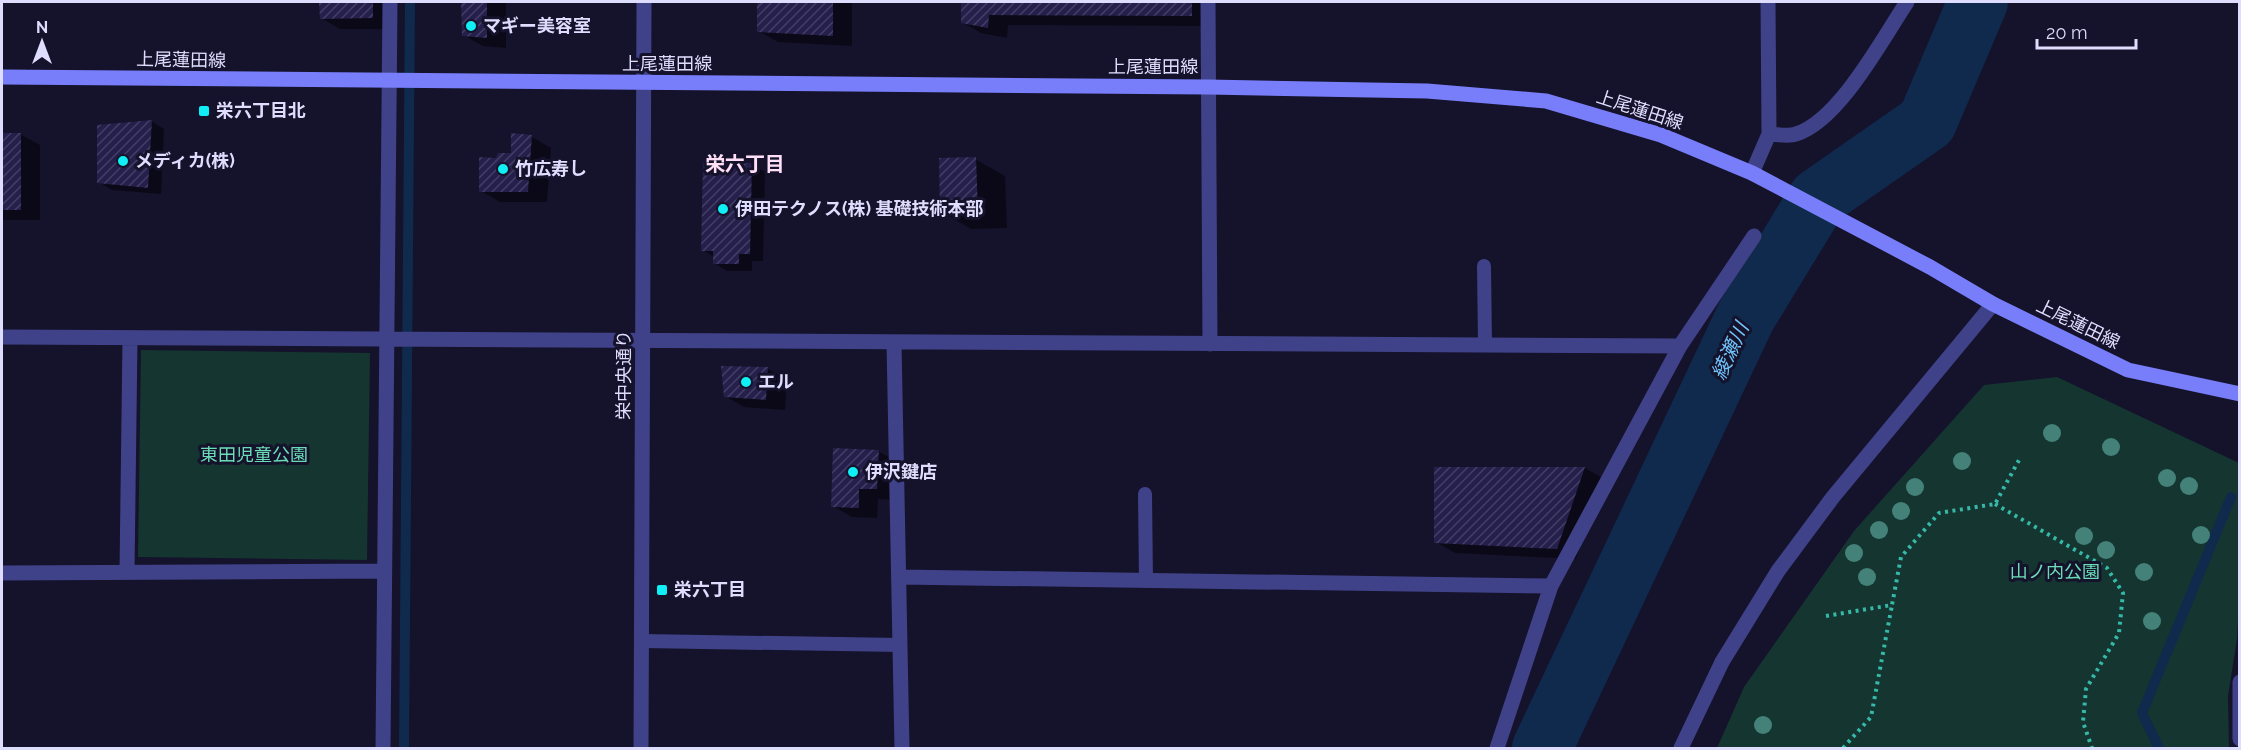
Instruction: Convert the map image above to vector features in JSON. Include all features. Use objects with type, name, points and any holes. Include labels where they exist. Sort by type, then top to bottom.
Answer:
[{"type":"main road","name":"上尾蓮田線","points":[[2,77],[1208,87],[1427,91],[1546,101],[1661,135],[1752,173],[1930,267],[1993,304],[2128,370],[2240,394]]},
{"type":"street","points":[[383,748],[390,2]]},
{"type":"street","name":"栄中央通り","points":[[641,748],[644,2]]},
{"type":"street","points":[[1208,2],[1210,344]]},
{"type":"street","points":[[1752,173],[1769,134],[1768,2]]},
{"type":"street","points":[[1769,134],[1795,135],[1817,124],[1849,90],[1907,2]]},
{"type":"street","points":[[1497,748],[1551,586],[1680,346],[1754,236]]},
{"type":"street","points":[[1681,748],[1722,662],[1778,571],[1833,497],[1993,304]]},
{"type":"street","points":[[2,337],[1680,346]]},
{"type":"street","points":[[127,572],[129,339]]},
{"type":"street","points":[[894,343],[902,748]]},
{"type":"street","points":[[2,573],[383,571]]},
{"type":"street","points":[[898,577],[1551,586]]},
{"type":"street","points":[[2240,682],[2240,739]]},
{"type":"lane","points":[[1484,266],[1485,345]]},
{"type":"lane","points":[[1145,494],[1146,580]]},
{"type":"lane","points":[[642,641],[900,645]]},
{"type":"path","points":[[1995,504],[2019,460]]},
{"type":"path","points":[[1843,748],[1871,717],[1901,557],[1939,513],[1995,504],[2107,568],[2122,593],[2119,633],[2086,689],[2084,722],[2092,748]]},
{"type":"path","points":[[1826,616],[1892,605]]},
{"type":"green space","name":"東田児童公園","points":[[141,350],[370,353],[367,560],[138,557]]},
{"type":"green space","name":"山ノ内公園","points":[[2057,377],[2239,463],[2239,599],[2237,639],[2228,696],[2229,748],[1717,748],[1744,687],[1854,531],[1984,385]]},
{"type":"building","points":[[319,2],[373,2],[373,18],[320,19]]},
{"type":"building","points":[[461,2],[487,2],[487,38],[462,36]]},
{"type":"building","points":[[757,2],[833,2],[833,36],[757,32]]},
{"type":"building","points":[[961,2],[1192,2],[1192,16],[989,15],[988,28],[961,23]]},
{"type":"building","points":[[152,120],[148,188],[97,183],[97,125]]},
{"type":"building","points":[[2,133],[21,133],[21,210],[2,210]]},
{"type":"building","points":[[511,133],[532,135],[528,192],[479,192],[479,157],[496,158],[498,153],[511,153]]},
{"type":"building","points":[[976,157],[978,212],[940,213],[939,158]]},
{"type":"building","points":[[703,162],[752,163],[750,254],[739,254],[739,264],[713,264],[713,251],[701,251]]},
{"type":"building","points":[[721,366],[768,367],[766,400],[724,397]]},
{"type":"building","points":[[833,448],[879,450],[877,489],[859,489],[859,508],[831,507]]},
{"type":"building","points":[[1434,467],[1585,467],[1557,549],[1434,543]]},
{"type":"waterway","points":[[404,748],[410,2]]},
{"type":"waterway","name":"綾瀬川","points":[[1542,748],[1746,316],[1818,198],[1927,122],[1978,2]]},
{"type":"waterway","points":[[2159,748],[2142,713],[2231,497]]},
{"type":"place","name":"マギー美容室","points":[[471,26]]},
{"type":"place","name":"栄六丁目北","points":[[204,111]]},
{"type":"place","name":"メディカ(株)","points":[[123,161]]},
{"type":"place","name":"竹広寿し","points":[[503,169]]},
{"type":"place","name":"伊田テクノス(株) 基礎技術本部","points":[[723,209]]},
{"type":"place","name":"エル","points":[[746,382]]},
{"type":"place","name":"伊沢鍵店","points":[[853,472]]},
{"type":"place","name":"栄六丁目","points":[[662,590]]},
{"type":"district","name":"栄六丁目","points":[[745,164]]}]
